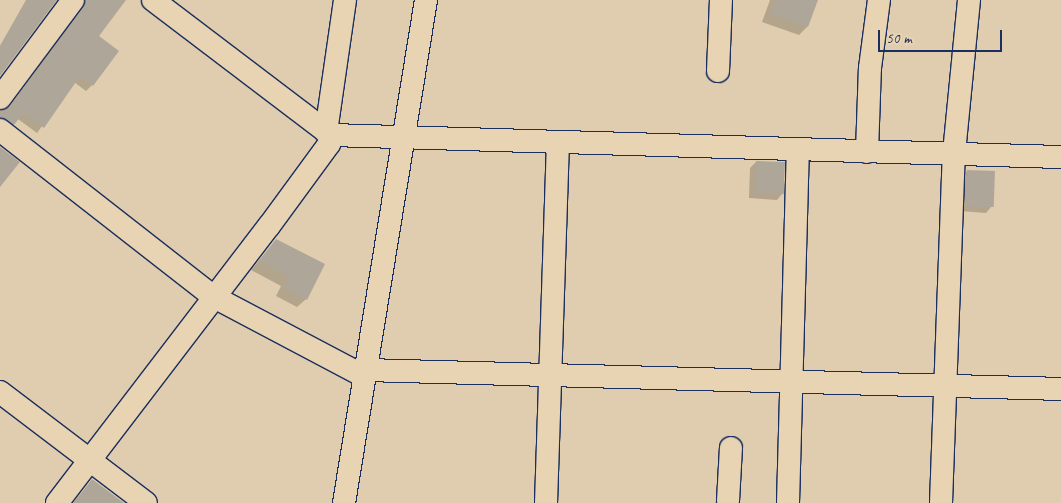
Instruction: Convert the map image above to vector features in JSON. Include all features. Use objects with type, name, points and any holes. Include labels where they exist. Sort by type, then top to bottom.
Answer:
[{"type":"street","points":[[0,98],[73,0]]},
{"type":"street","points":[[153,0],[328,133],[406,138],[1061,157]]},
{"type":"street","points":[[57,503],[329,144],[328,133],[345,0]]},
{"type":"street","points":[[344,503],[406,138],[426,0]]},
{"type":"street","points":[[718,71],[721,0]]},
{"type":"street","points":[[867,152],[870,68],[879,0]]},
{"type":"street","points":[[940,503],[954,153],[969,0]]},
{"type":"street","points":[[0,130],[214,297],[365,373],[550,375],[1061,389]]},
{"type":"street","points":[[546,503],[558,142]]},
{"type":"street","points":[[788,503],[798,150]]},
{"type":"street","points":[[0,392],[146,503]]},
{"type":"street","points":[[728,501],[731,448]]},
{"type":"building","points":[[27,0],[57,0],[0,76],[0,46]]},
{"type":"building","points":[[86,0],[126,0],[99,36],[119,51],[93,86],[80,76],[44,128],[23,113],[14,125],[0,117],[0,111],[11,106]]},
{"type":"building","points":[[775,0],[818,0],[808,27],[770,14]]},
{"type":"building","points":[[0,147],[20,162],[0,187]]},
{"type":"building","points":[[756,161],[785,162],[784,194],[755,193]]},
{"type":"building","points":[[967,170],[995,171],[994,207],[966,206]]},
{"type":"building","points":[[276,239],[325,264],[307,300],[283,287],[289,277],[259,261]]},
{"type":"building","points":[[92,479],[124,503],[74,503]]}]
